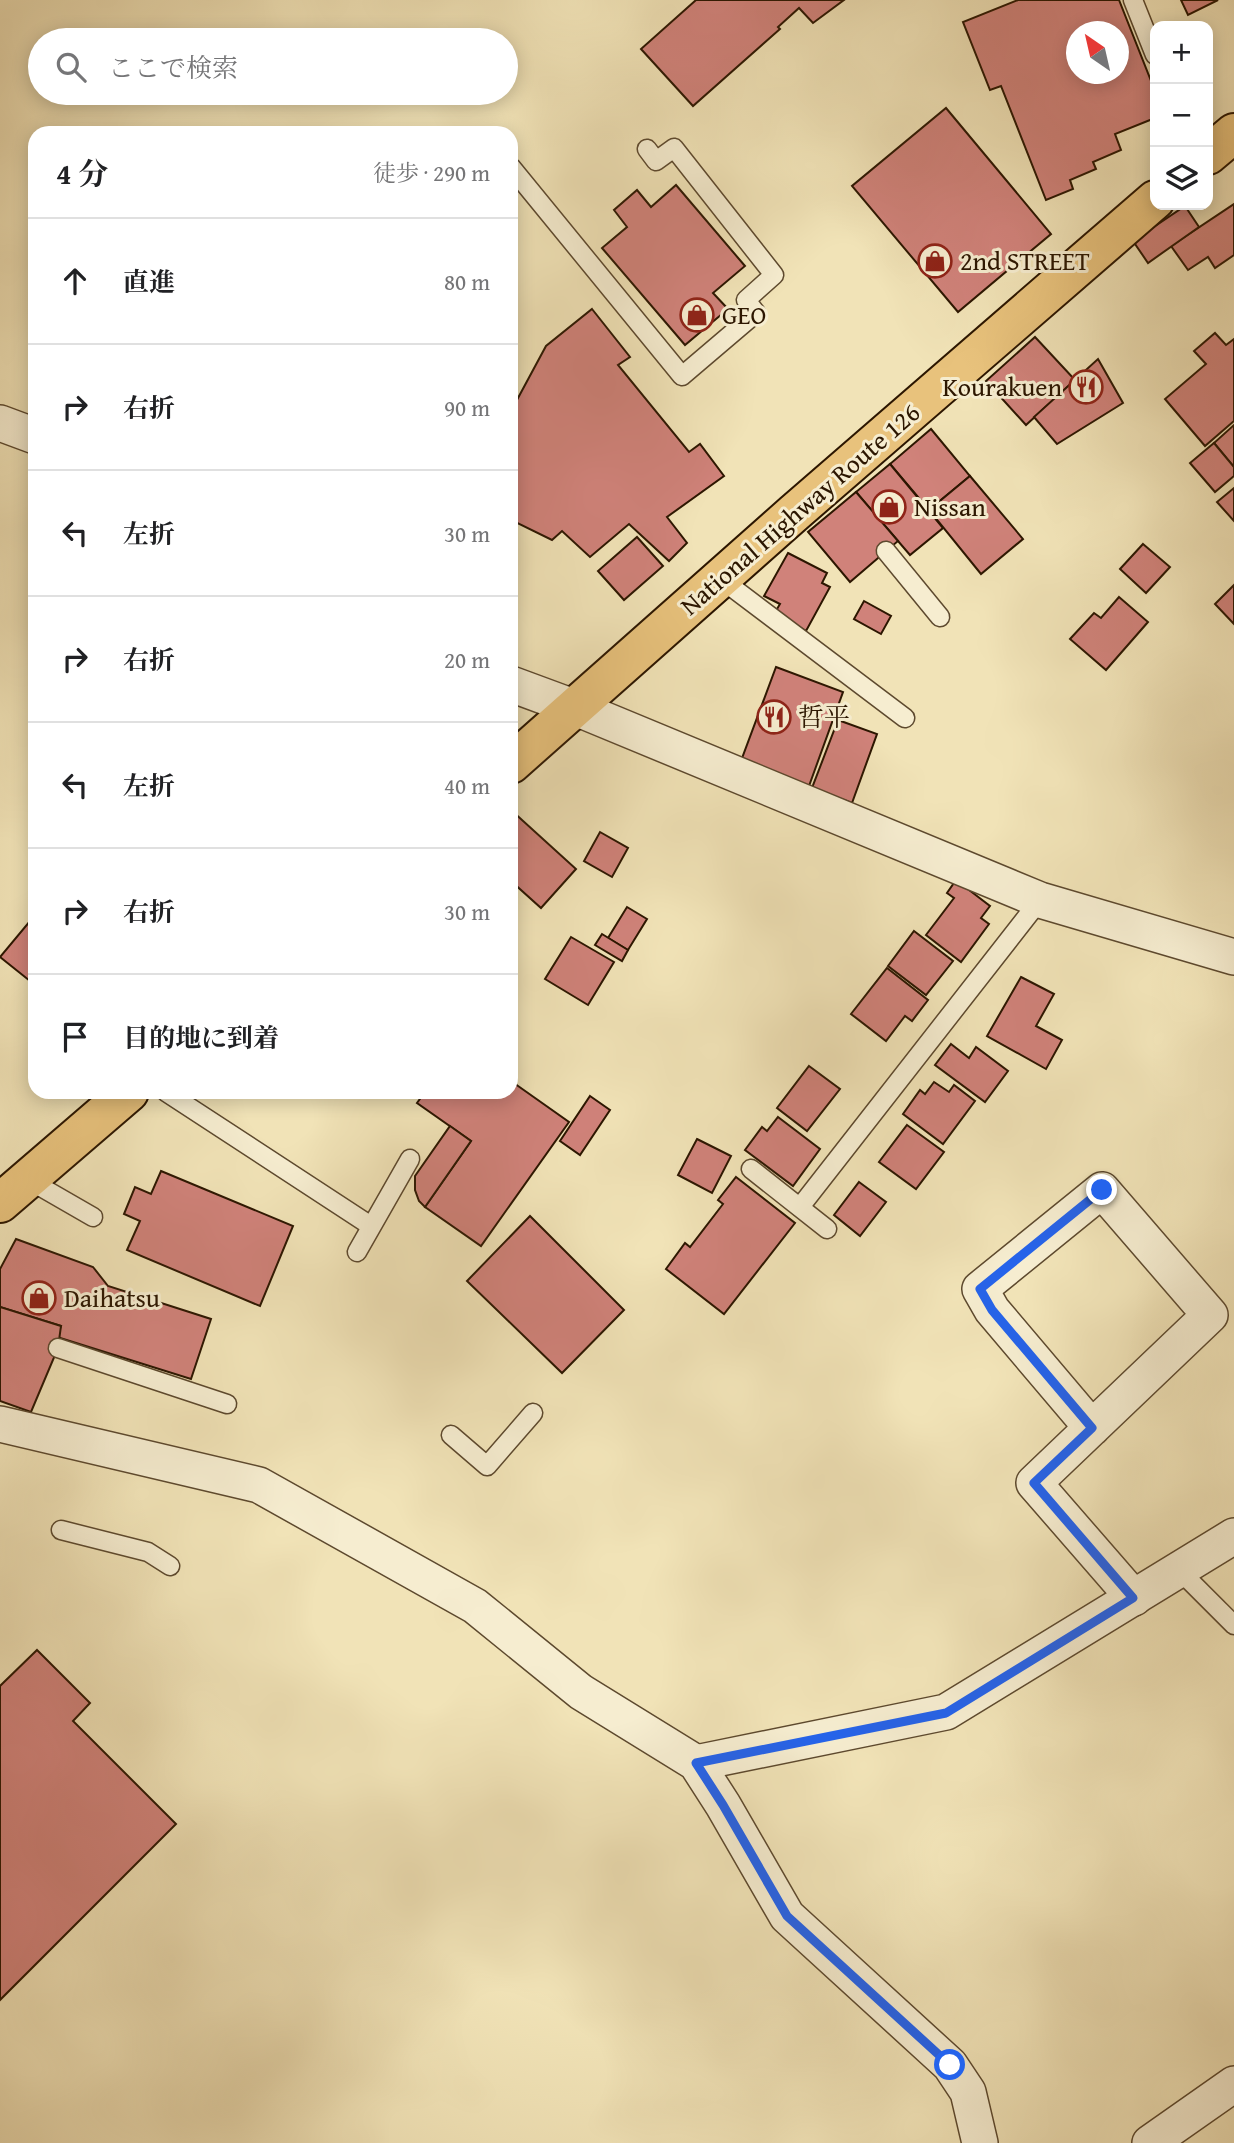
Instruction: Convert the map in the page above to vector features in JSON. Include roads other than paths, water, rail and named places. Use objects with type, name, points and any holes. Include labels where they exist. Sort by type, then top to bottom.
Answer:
[{"type":"highway","name":"National Highway Route 126","points":[[518,758],[720,579],[833,487],[1150,205]]},
{"type":"highway","points":[[13,1191],[119,1099]]},
{"type":"street","points":[[0,423],[28,433]]},
{"type":"street","points":[[518,687],[576,708],[1040,900],[1234,957]]},
{"type":"street","points":[[1092,1428],[992,1310],[980,1289],[1102,1190],[1210,1315],[1092,1428],[1034,1483],[1133,1598]]},
{"type":"street","points":[[0,1424],[259,1485],[475,1606],[581,1692],[696,1763],[787,1916],[950,2065],[968,2092],[980,2143]]},
{"type":"street","points":[[696,1763],[946,1713],[1234,1536]]},
{"type":"street","points":[[1150,2143],[1234,2084]]},
{"type":"lane","points":[[1133,0],[1150,42]]},
{"type":"lane","points":[[518,176],[682,376],[756,313],[746,300],[774,275],[674,148],[656,161],[647,149]]},
{"type":"lane","points":[[886,551],[940,617]]},
{"type":"lane","points":[[720,579],[905,718]]},
{"type":"lane","points":[[800,1207],[1040,900]]},
{"type":"lane","points":[[177,1099],[371,1226]]},
{"type":"lane","points":[[357,1252],[410,1159]]},
{"type":"lane","points":[[751,1169],[827,1229]]},
{"type":"lane","points":[[13,1191],[93,1217]]},
{"type":"lane","points":[[58,1348],[227,1404]]},
{"type":"lane","points":[[451,1435],[487,1466],[533,1413]]},
{"type":"lane","points":[[61,1530],[148,1552],[170,1566]]},
{"type":"lane","points":[[1179,1570],[1234,1625]]},
{"type":"place","name":"2nd STREET","points":[[935,261]]},
{"type":"place","name":"GEO","points":[[697,315]]},
{"type":"place","name":"Kourakuen","points":[[1086,387]]},
{"type":"place","name":"Nissan","points":[[889,507]]},
{"type":"place","name":"哲平","points":[[774,717]]},
{"type":"place","name":"Daihatsu","points":[[39,1298]]}]
